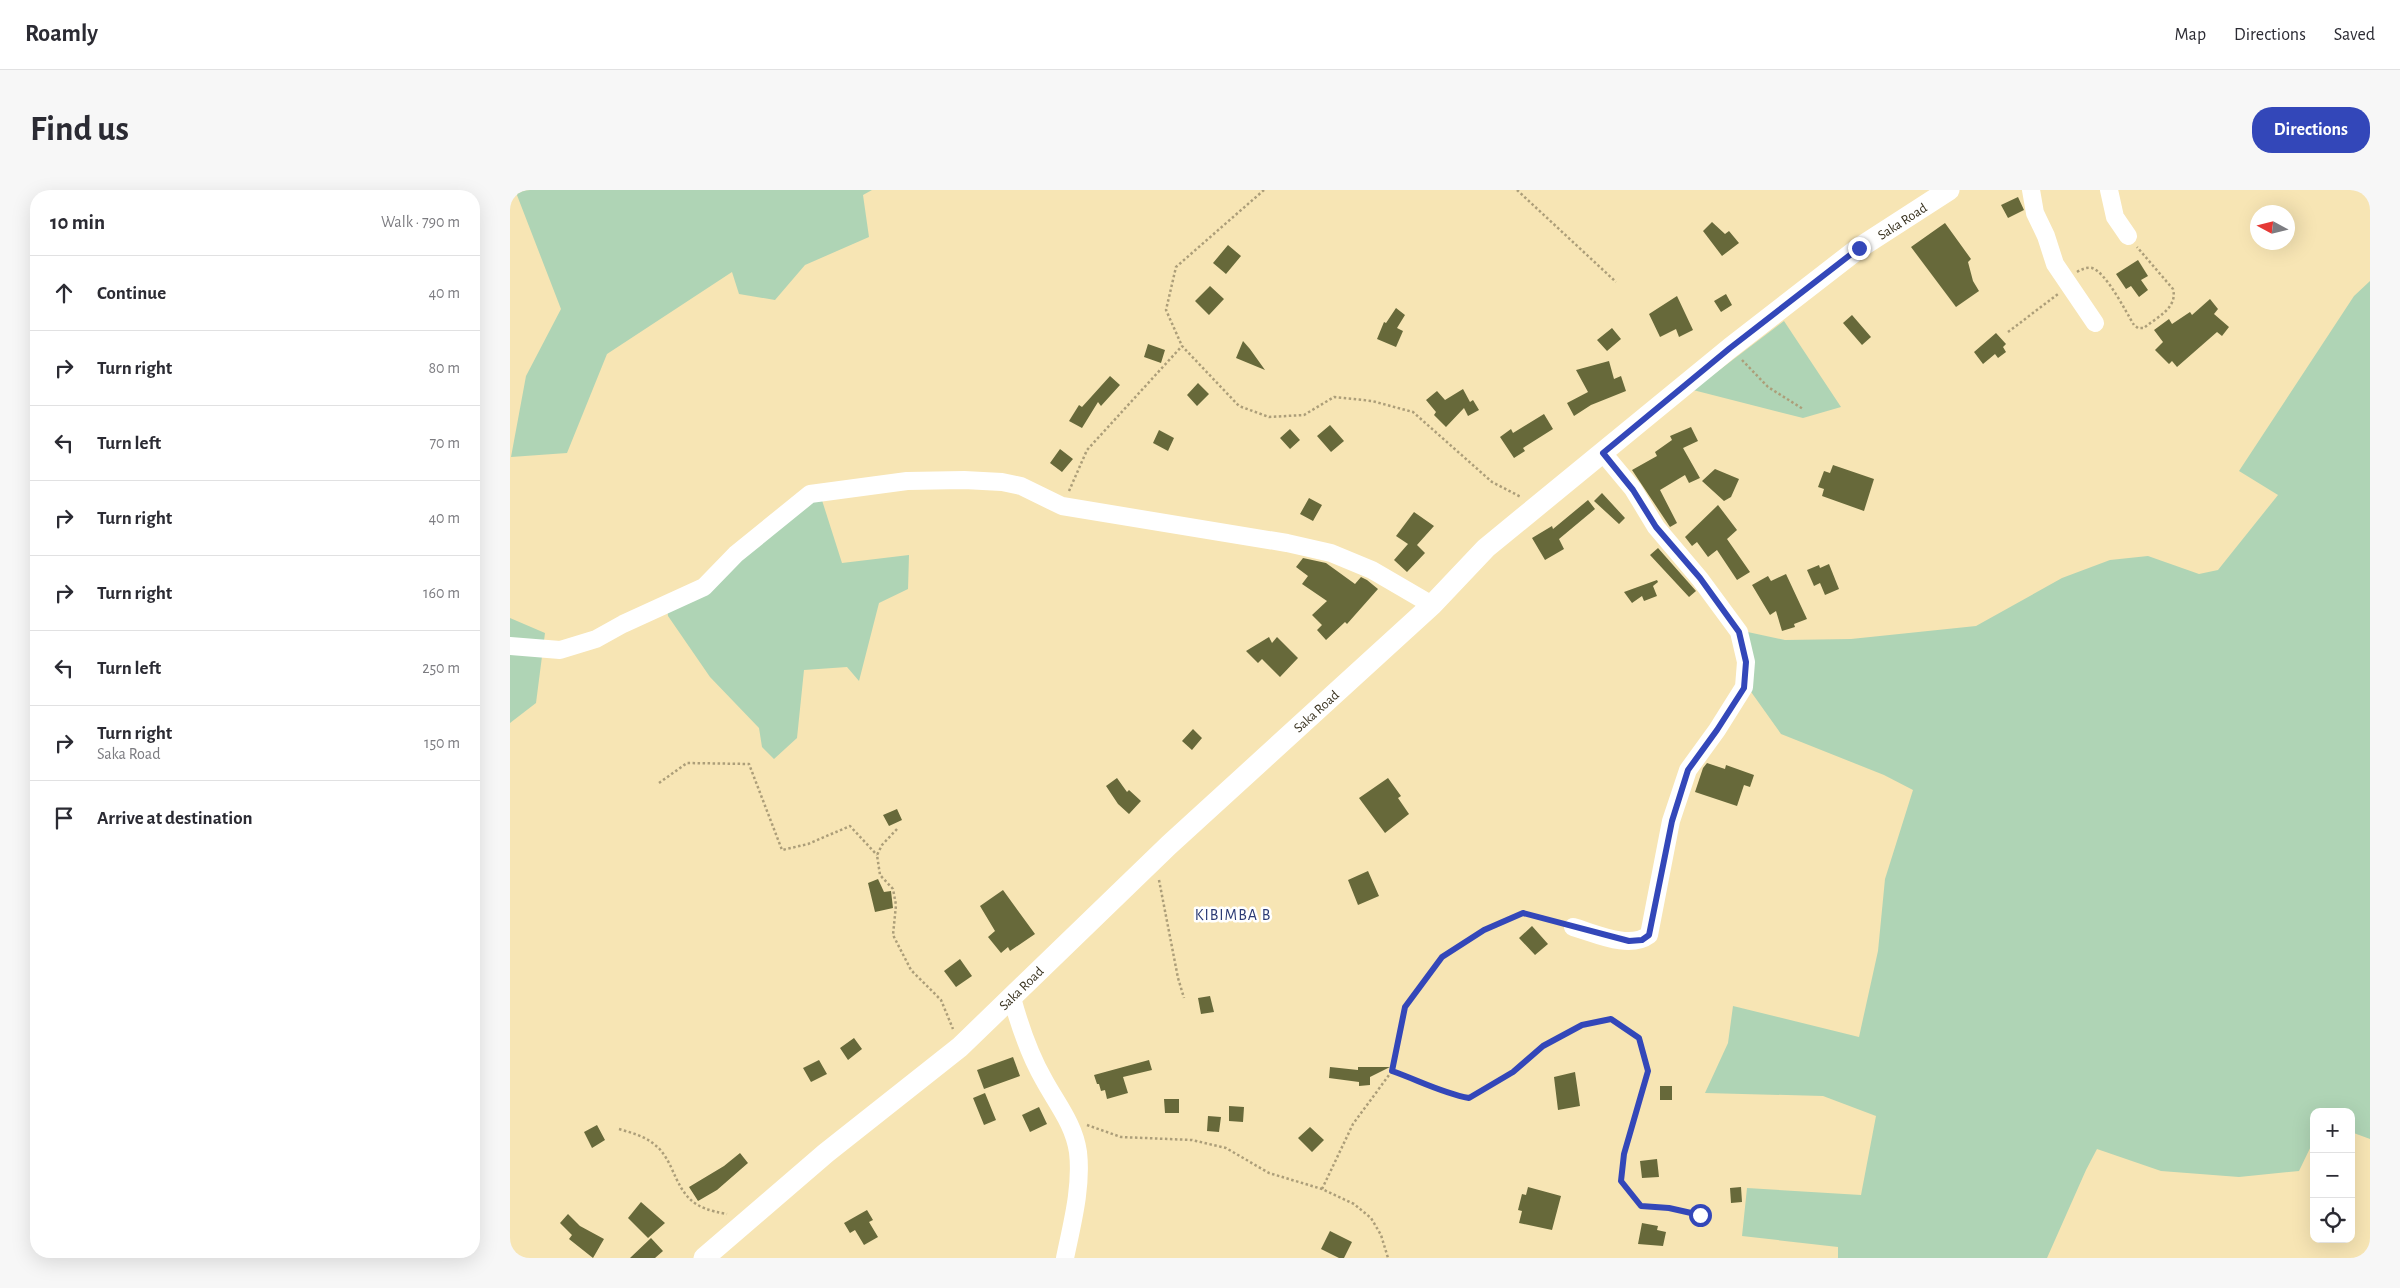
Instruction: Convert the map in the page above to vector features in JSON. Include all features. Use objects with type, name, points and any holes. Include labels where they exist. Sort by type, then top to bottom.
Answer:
[{"type":"main road","name":"Saka Road","points":[[704,1258],[748,1218],[826,1153],[960,1047],[1156,858],[1432,606],[1486,548],[1730,348],[1859,248],[1949,190]]},
{"type":"street","points":[[2031,190],[2035,213],[2046,236],[2055,264],[2095,323]]},
{"type":"street","points":[[2109,190],[2115,217],[2128,236]]},
{"type":"street","points":[[1573,928],[1629,941],[1642,940],[1649,935],[1672,821],[1688,770],[1744,688],[1746,675],[1746,662],[1739,632],[1700,578],[1656,527],[1633,490],[1603,453]]},
{"type":"street","points":[[510,646],[552,650],[568,648],[596,639],[623,624],[710,583],[736,554],[812,493],[907,481],[964,480],[1002,482],[1021,486],[1062,506],[1331,552],[1372,570],[1432,606]]},
{"type":"street","points":[[1012,998],[1023,1037],[1044,1080],[1067,1118],[1074,1133],[1078,1151],[1079,1175],[1064,1258]]},
{"type":"path","points":[[1264,190],[1176,267],[1166,310],[1182,346],[1239,406],[1269,417],[1304,415],[1334,397],[1372,401],[1413,412],[1492,482],[1538,505]]},
{"type":"path","points":[[1517,190],[1616,282]]},
{"type":"path","points":[[2008,332],[2069,287],[2078,271],[2094,268],[2105,279],[2134,325],[2138,328],[2144,328],[2173,304],[2175,297],[2173,288],[2128,236]]},
{"type":"path","points":[[1062,506],[1087,450],[1182,346]]},
{"type":"path","points":[[1730,348],[1768,387],[1803,409]]},
{"type":"path","points":[[659,783],[687,763],[749,764],[782,850],[808,844],[850,826],[877,855],[880,875],[893,889],[896,905],[893,935],[911,970],[941,1000],[960,1047]]},
{"type":"path","points":[[877,855],[882,845],[898,830]]},
{"type":"path","points":[[1156,858],[1178,978],[1184,998]]},
{"type":"path","points":[[1322,1189],[1353,1124],[1392,1071],[1405,1007],[1442,957],[1484,930],[1523,913],[1573,928]]},
{"type":"path","points":[[1392,1071],[1433,1085],[1447,1093],[1469,1098],[1513,1072],[1543,1046],[1582,1025],[1611,1019],[1639,1038],[1648,1071],[1624,1154],[1621,1181],[1641,1206],[1669,1208],[1700,1215]]},
{"type":"path","points":[[1067,1118],[1121,1137],[1192,1140],[1226,1148],[1269,1173],[1322,1189],[1354,1204],[1371,1218],[1381,1235],[1388,1258]]},
{"type":"path","points":[[620,1129],[641,1136],[657,1146],[667,1159],[676,1180],[691,1203],[711,1211],[748,1218]]},
{"type":"green space","points":[[515,190],[872,190],[863,195],[869,237],[805,265],[775,300],[739,294],[732,272],[607,354],[567,453],[511,457],[526,376],[561,309]]},
{"type":"green space","points":[[2370,281],[2370,1139],[2355,1133],[2355,1108],[2310,1108],[2310,1148],[2299,1171],[2239,1177],[2161,1171],[2097,1149],[2047,1258],[1838,1258],[1838,1247],[1742,1236],[1747,1188],[1861,1195],[1876,1116],[1823,1096],[1705,1093],[1728,1043],[1733,1006],[1859,1037],[1878,951],[1885,879],[1913,790],[1884,775],[1781,734],[1749,689],[1743,631],[1785,640],[1851,639],[1976,626],[2062,578],[2110,560],[2148,556],[2199,574],[2218,570],[2278,495],[2239,471],[2354,296]]},
{"type":"green space","points":[[1784,321],[1841,407],[1803,418],[1693,390]]},
{"type":"green space","points":[[820,494],[842,563],[909,555],[908,589],[879,603],[859,681],[847,667],[804,670],[797,738],[774,759],[762,747],[759,728],[710,677],[668,616],[667,608],[739,557]]},
{"type":"green space","points":[[510,618],[545,633],[536,703],[510,723]]},
{"type":"building","points":[[2018,197],[2024,210],[2008,218],[2001,205]]},
{"type":"building","points":[[1712,222],[1725,234],[1729,231],[1739,243],[1722,256],[1703,231]]},
{"type":"building","points":[[1945,223],[1971,259],[1968,262],[1973,281],[1979,291],[1956,307],[1911,247]]},
{"type":"building","points":[[1228,245],[1241,256],[1226,274],[1213,263]]},
{"type":"building","points":[[2138,260],[2148,276],[2141,280],[2148,290],[2139,297],[2131,286],[2126,289],[2116,274]]},
{"type":"building","points":[[1210,286],[1224,299],[1209,315],[1195,301]]},
{"type":"building","points":[[1726,294],[1732,305],[1721,312],[1714,301]]},
{"type":"building","points":[[1677,296],[1693,330],[1679,337],[1676,329],[1660,337],[1649,314]]},
{"type":"building","points":[[2210,299],[2218,309],[2214,314],[2229,327],[2222,336],[2217,332],[2177,367],[2172,361],[2169,364],[2155,350],[2163,342],[2154,330],[2169,319],[2172,324],[2190,312],[2192,315]]},
{"type":"building","points":[[1396,308],[1405,315],[1397,328],[1403,331],[1396,347],[1377,339],[1384,322],[1386,323]]},
{"type":"building","points":[[1852,315],[1871,337],[1862,345],[1843,323]]},
{"type":"building","points":[[1612,328],[1621,339],[1607,351],[1597,340]]},
{"type":"building","points":[[1996,333],[2006,344],[2003,347],[2006,352],[1998,358],[1995,354],[1983,364],[1974,352]]},
{"type":"building","points":[[1243,341],[1250,349],[1265,370],[1236,358]]},
{"type":"building","points":[[1148,344],[1165,350],[1161,363],[1144,357]]},
{"type":"building","points":[[1609,361],[1614,379],[1621,376],[1626,391],[1591,405],[1574,416],[1567,403],[1588,392],[1576,370]]},
{"type":"building","points":[[1110,376],[1120,385],[1101,406],[1098,402],[1082,428],[1069,421],[1079,405],[1082,407]]},
{"type":"building","points":[[1198,383],[1209,394],[1197,406],[1187,395]]},
{"type":"building","points":[[1463,389],[1470,402],[1473,400],[1479,410],[1468,416],[1464,408],[1446,427],[1434,415],[1436,412],[1426,400],[1437,391],[1445,400]]},
{"type":"building","points":[[1544,414],[1553,429],[1523,448],[1525,451],[1514,458],[1500,437],[1511,429],[1513,433]]},
{"type":"building","points":[[1330,425],[1344,441],[1331,452],[1317,436]]},
{"type":"building","points":[[1691,427],[1698,441],[1683,448],[1700,478],[1689,483],[1685,475],[1660,490],[1677,523],[1670,527],[1632,470],[1657,456],[1655,452],[1672,440],[1670,436]]},
{"type":"building","points":[[1290,429],[1300,440],[1290,449],[1280,438]]},
{"type":"building","points":[[1159,430],[1174,438],[1168,451],[1153,443]]},
{"type":"building","points":[[1060,449],[1073,459],[1062,472],[1050,463]]},
{"type":"building","points":[[1833,465],[1874,479],[1864,511],[1822,496],[1824,489],[1818,487],[1824,471],[1830,473]]},
{"type":"building","points":[[1715,469],[1739,479],[1731,497],[1724,501],[1702,481]]},
{"type":"building","points":[[1602,493],[1625,518],[1619,524],[1594,501]]},
{"type":"building","points":[[1309,498],[1322,505],[1313,521],[1300,514]]},
{"type":"building","points":[[1588,500],[1595,509],[1559,539],[1564,549],[1545,560],[1532,538],[1552,526],[1553,529]]},
{"type":"building","points":[[1718,505],[1737,530],[1727,539],[1750,572],[1737,580],[1717,550],[1708,557],[1697,542],[1692,546],[1685,537]]},
{"type":"building","points":[[1414,512],[1434,526],[1417,545],[1425,553],[1407,572],[1394,560],[1408,544],[1396,536]]},
{"type":"building","points":[[1658,548],[1696,591],[1689,597],[1650,555]]},
{"type":"building","points":[[1303,558],[1326,563],[1355,584],[1361,577],[1378,589],[1347,624],[1345,622],[1326,640],[1317,630],[1322,625],[1312,615],[1327,601],[1302,584],[1308,576],[1296,567]]},
{"type":"building","points":[[1829,564],[1839,589],[1825,595],[1820,583],[1814,586],[1807,570],[1819,565],[1820,568]]},
{"type":"building","points":[[1786,574],[1807,619],[1794,624],[1795,627],[1782,631],[1776,611],[1770,615],[1752,585],[1768,576],[1771,581]]},
{"type":"building","points":[[1657,580],[1658,582],[1653,586],[1657,596],[1644,601],[1642,596],[1632,603],[1624,592]]},
{"type":"building","points":[[1269,637],[1272,643],[1277,637],[1298,658],[1280,677],[1262,659],[1258,663],[1246,651]]},
{"type":"building","points":[[1193,729],[1202,738],[1192,750],[1182,741]]},
{"type":"building","points":[[1707,763],[1725,769],[1726,765],[1754,775],[1750,787],[1744,785],[1737,806],[1695,792],[1703,768]]},
{"type":"building","points":[[1117,778],[1127,792],[1129,790],[1141,801],[1129,814],[1118,804],[1106,786]]},
{"type":"building","points":[[1388,778],[1401,796],[1398,798],[1409,814],[1385,833],[1359,798]]},
{"type":"building","points":[[897,809],[902,820],[889,826],[883,815]]},
{"type":"building","points":[[1368,871],[1379,896],[1358,905],[1348,880]]},
{"type":"building","points":[[878,879],[884,892],[891,891],[893,908],[875,912],[868,883]]},
{"type":"building","points":[[1003,890],[1035,934],[1010,951],[1008,947],[1001,953],[988,937],[995,931],[980,906]]},
{"type":"building","points":[[1532,926],[1548,944],[1535,955],[1519,938]]},
{"type":"building","points":[[960,959],[972,976],[956,987],[944,971]]},
{"type":"building","points":[[1210,996],[1214,1012],[1201,1014],[1198,998]]},
{"type":"building","points":[[854,1038],[862,1049],[848,1060],[840,1048]]},
{"type":"building","points":[[1013,1057],[1020,1076],[984,1089],[977,1070]]},
{"type":"building","points":[[819,1060],[827,1074],[811,1082],[803,1068]]},
{"type":"building","points":[[1149,1060],[1152,1070],[1123,1077],[1128,1093],[1107,1099],[1105,1090],[1101,1091],[1094,1075]]},
{"type":"building","points":[[1330,1067],[1358,1070],[1358,1067],[1390,1067],[1370,1077],[1370,1085],[1359,1086],[1359,1082],[1329,1078]]},
{"type":"building","points":[[1575,1072],[1580,1106],[1558,1110],[1554,1077]]},
{"type":"building","points":[[1660,1086],[1672,1086],[1672,1100],[1660,1100]]},
{"type":"building","points":[[985,1093],[996,1120],[984,1125],[973,1098]]},
{"type":"building","points":[[1164,1099],[1179,1099],[1179,1113],[1165,1113]]},
{"type":"building","points":[[1229,1106],[1244,1107],[1243,1122],[1229,1121]]},
{"type":"building","points":[[1039,1107],[1047,1124],[1030,1132],[1022,1115]]},
{"type":"building","points":[[1208,1116],[1221,1117],[1219,1132],[1207,1131]]},
{"type":"building","points":[[597,1125],[605,1140],[592,1148],[584,1132]]},
{"type":"building","points":[[1310,1127],[1324,1140],[1312,1152],[1298,1138]]},
{"type":"building","points":[[740,1153],[748,1163],[717,1190],[698,1201],[689,1187],[724,1166]]},
{"type":"building","points":[[1657,1159],[1659,1177],[1642,1178],[1640,1161]]},
{"type":"building","points":[[1528,1187],[1561,1196],[1552,1230],[1519,1223],[1522,1211],[1518,1210],[1522,1194],[1526,1195]]},
{"type":"building","points":[[1741,1187],[1742,1202],[1731,1203],[1730,1188]]},
{"type":"building","points":[[641,1202],[665,1223],[648,1238],[628,1218]]},
{"type":"building","points":[[867,1210],[873,1220],[869,1222],[878,1237],[864,1245],[855,1230],[850,1233],[844,1223]]},
{"type":"building","points":[[568,1214],[580,1226],[604,1239],[593,1258],[569,1239],[572,1235],[560,1223]]},
{"type":"building","points":[[1642,1223],[1658,1226],[1657,1230],[1666,1232],[1663,1246],[1638,1244]]},
{"type":"building","points":[[1330,1231],[1352,1242],[1344,1258],[1339,1258],[1321,1249]]},
{"type":"building","points":[[651,1238],[663,1251],[655,1258],[630,1258]]},
{"type":"district","name":"KIBIMBA B","points":[[1233,914]]},
{"type":"route","points":[[1700,1215],[1669,1208],[1641,1206],[1621,1181],[1624,1154],[1637,1117],[1648,1071],[1639,1038],[1611,1019],[1582,1025],[1543,1046],[1513,1072],[1469,1098],[1447,1093],[1433,1085],[1392,1071],[1405,1007],[1442,957],[1484,930],[1523,913],[1573,928],[1629,941],[1642,940],[1649,935],[1672,821],[1688,770],[1744,688],[1746,662],[1739,632],[1700,578],[1656,527],[1633,490],[1603,453],[1724,355],[1730,348],[1859,248]]}]
